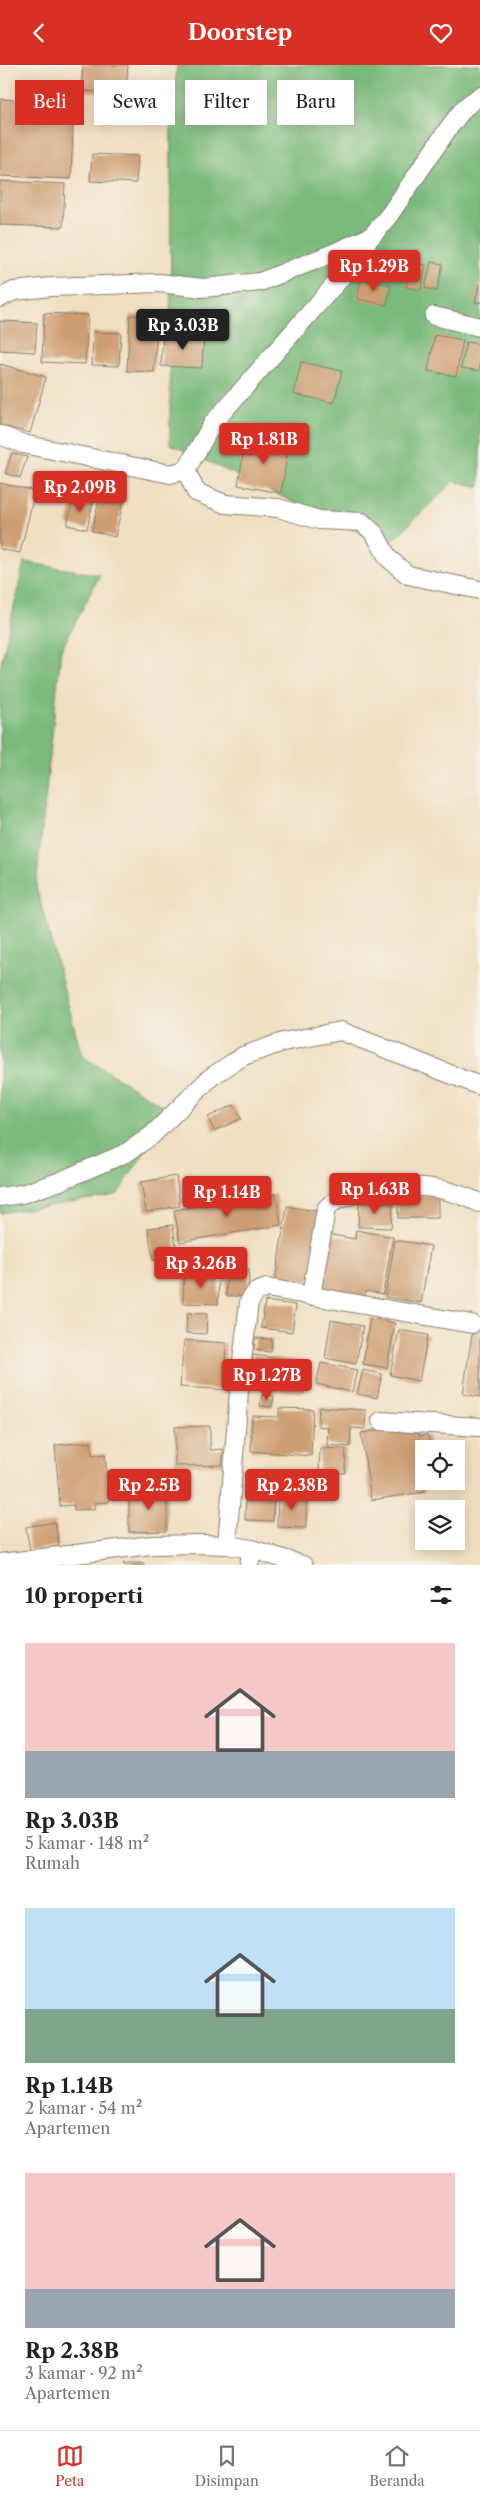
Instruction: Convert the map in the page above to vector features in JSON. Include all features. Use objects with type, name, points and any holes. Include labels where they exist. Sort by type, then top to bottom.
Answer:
[{"type":"street","points":[[0,435],[23,445],[152,471],[170,474],[186,470],[214,423],[352,265],[390,214],[450,126],[465,107],[480,96]]},
{"type":"street","points":[[0,297],[14,291],[51,287],[159,283],[203,288],[260,282],[372,236]]},
{"type":"street","points":[[434,316],[480,327]]},
{"type":"street","points":[[186,470],[196,491],[226,504],[278,508],[318,520],[362,522],[375,534],[388,558],[408,575],[480,590]]},
{"type":"street","points":[[0,1197],[22,1194],[58,1182],[126,1153],[151,1136],[211,1077],[243,1056],[283,1042],[341,1031],[480,1086]]},
{"type":"street","points":[[311,1296],[326,1209],[336,1200],[373,1191],[431,1187],[479,1197]]},
{"type":"street","points":[[228,1545],[240,1379],[249,1303],[256,1292],[267,1289],[472,1324]]},
{"type":"street","points":[[380,1421],[480,1427]]},
{"type":"street","points":[[0,1563],[152,1545],[228,1545],[250,1557],[303,1565]]},
{"type":"green space","points":[[177,65],[480,65],[480,487],[454,481],[387,546],[170,444],[171,126],[175,125]]},
{"type":"green space","points":[[24,562],[100,575],[61,650],[36,886],[82,1056],[171,1111],[117,1195],[0,1213],[0,668]]},
{"type":"building","points":[[83,65],[128,65],[127,80],[94,80],[94,92],[84,91],[84,80],[82,80]]},
{"type":"building","points":[[0,99],[15,100],[15,125],[73,125],[71,179],[0,176]]},
{"type":"building","points":[[92,154],[138,156],[136,183],[90,181]]},
{"type":"building","points":[[0,181],[65,184],[63,227],[0,225]]},
{"type":"building","points":[[411,262],[426,265],[421,290],[406,287]]},
{"type":"building","points":[[431,262],[443,264],[437,291],[425,288]]},
{"type":"building","points":[[361,279],[391,285],[387,305],[357,299]]},
{"type":"building","points":[[480,284],[480,303],[475,302]]},
{"type":"building","points":[[44,313],[88,315],[85,364],[42,362]]},
{"type":"building","points":[[130,315],[158,317],[154,372],[127,371]]},
{"type":"building","points":[[0,321],[37,323],[35,352],[0,350]]},
{"type":"building","points":[[93,332],[121,333],[119,366],[92,365]]},
{"type":"building","points":[[163,334],[204,336],[202,368],[161,366]]},
{"type":"building","points":[[435,335],[463,340],[456,376],[428,371]]},
{"type":"building","points":[[466,342],[480,344],[480,371],[461,368]]},
{"type":"building","points":[[301,362],[342,371],[334,403],[294,394]]},
{"type":"building","points":[[0,364],[46,377],[30,433],[0,425]]},
{"type":"building","points":[[246,437],[289,444],[281,493],[238,485]]},
{"type":"building","points":[[12,453],[27,457],[20,478],[5,473]]},
{"type":"building","points":[[0,483],[35,491],[20,553],[0,549]]},
{"type":"building","points":[[100,496],[123,502],[115,537],[92,531]]},
{"type":"building","points":[[74,497],[93,502],[87,529],[67,525]]},
{"type":"building","points":[[234,1105],[241,1119],[214,1131],[208,1117]]},
{"type":"building","points":[[176,1176],[180,1206],[146,1212],[141,1182]]},
{"type":"building","points":[[276,1194],[281,1225],[180,1242],[174,1210]]},
{"type":"building","points":[[398,1195],[438,1195],[438,1218],[398,1218]]},
{"type":"building","points":[[359,1202],[393,1203],[391,1228],[358,1227]]},
{"type":"building","points":[[287,1206],[321,1212],[308,1291],[274,1286]]},
{"type":"building","points":[[173,1225],[177,1257],[153,1260],[148,1228]]},
{"type":"building","points":[[356,1230],[393,1237],[383,1294],[366,1291],[364,1301],[316,1292],[327,1234],[355,1239]]},
{"type":"building","points":[[395,1240],[431,1246],[421,1303],[385,1297]]},
{"type":"building","points":[[227,1270],[249,1270],[248,1296],[226,1296]]},
{"type":"building","points":[[184,1274],[219,1276],[218,1304],[183,1303]]},
{"type":"building","points":[[265,1301],[296,1305],[292,1332],[261,1328]]},
{"type":"building","points":[[187,1313],[207,1314],[206,1334],[186,1333]]},
{"type":"building","points":[[370,1318],[395,1323],[387,1368],[363,1364]]},
{"type":"building","points":[[331,1320],[363,1326],[356,1364],[325,1358]]},
{"type":"building","points":[[473,1327],[480,1328],[480,1397],[463,1394]]},
{"type":"building","points":[[399,1330],[428,1335],[419,1381],[390,1375]]},
{"type":"building","points":[[255,1338],[272,1339],[271,1352],[254,1350]]},
{"type":"building","points":[[184,1340],[226,1343],[225,1363],[231,1363],[229,1390],[180,1387]]},
{"type":"building","points":[[253,1355],[307,1362],[304,1393],[249,1387]]},
{"type":"building","points":[[321,1363],[357,1370],[352,1392],[316,1384]]},
{"type":"building","points":[[363,1370],[382,1374],[377,1398],[357,1394]]},
{"type":"building","points":[[262,1395],[274,1396],[272,1407],[260,1406]]},
{"type":"building","points":[[319,1407],[366,1410],[365,1429],[351,1428],[350,1447],[327,1445],[328,1427],[318,1426]]},
{"type":"building","points":[[279,1408],[313,1409],[311,1456],[251,1451],[252,1416],[279,1417]]},
{"type":"building","points":[[417,1424],[419,1436],[428,1435],[429,1440],[415,1440],[415,1490],[425,1490],[425,1492],[371,1500],[361,1433]]},
{"type":"building","points":[[210,1426],[210,1450],[223,1449],[223,1465],[175,1466],[175,1427]]},
{"type":"building","points":[[91,1442],[92,1455],[105,1454],[109,1502],[94,1503],[95,1509],[74,1510],[74,1505],[60,1506],[55,1445]]},
{"type":"building","points":[[320,1448],[346,1449],[345,1473],[319,1472]]},
{"type":"building","points":[[149,1488],[167,1488],[167,1531],[129,1532],[129,1494],[149,1494]]},
{"type":"building","points":[[246,1488],[274,1488],[273,1521],[245,1520]]},
{"type":"building","points":[[278,1494],[306,1495],[306,1528],[277,1527]]},
{"type":"building","points":[[55,1522],[59,1546],[30,1551],[26,1527]]},
{"type":"building","points":[[123,1563],[144,1563],[144,1565],[124,1565]]}]
